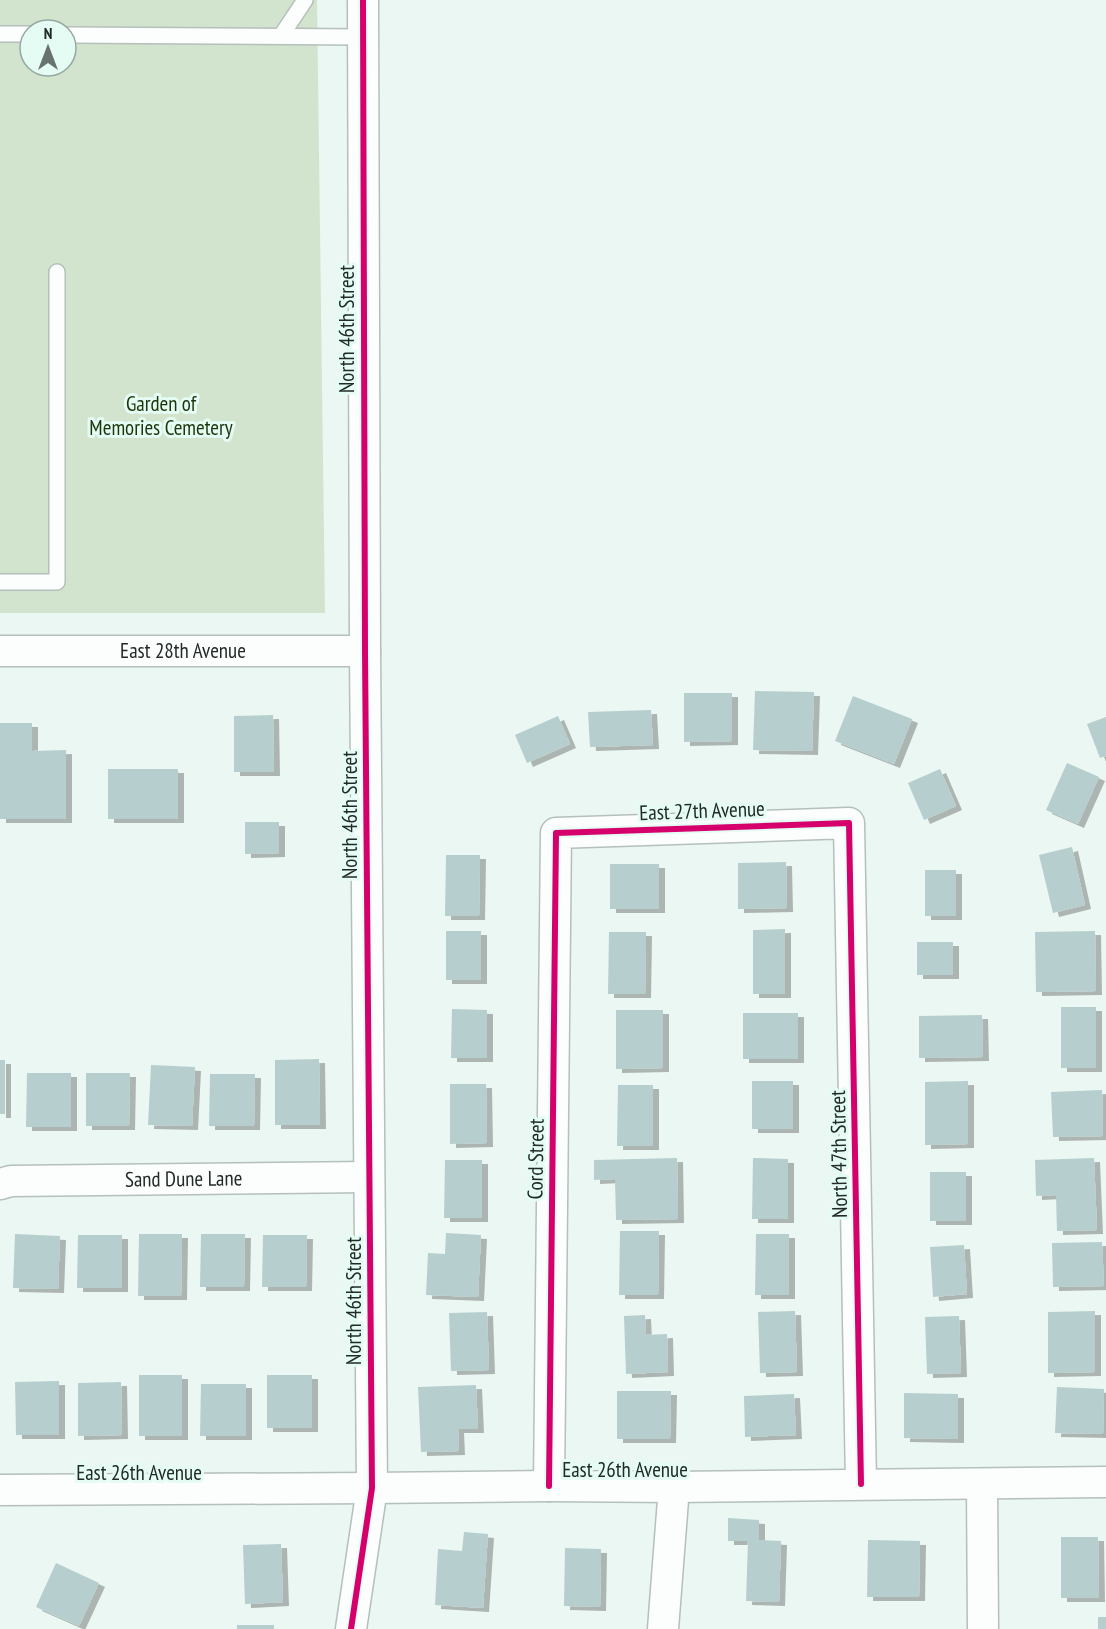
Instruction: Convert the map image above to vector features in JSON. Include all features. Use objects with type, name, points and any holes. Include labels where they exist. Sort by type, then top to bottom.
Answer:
[{"type":"street","name":"North 46th Street","points":[[351,1629],[372,1488],[365,651],[363,0]]},
{"type":"street","name":"East 28th Avenue","points":[[0,651],[365,651]]},
{"type":"street","name":"East 27th Avenue","points":[[556,833],[849,823]]},
{"type":"street","name":"North 47th Street","points":[[849,823],[861,1484]]},
{"type":"street","name":"Cord Street","points":[[549,1486],[556,833]]},
{"type":"street","name":"Sand Dune Lane","points":[[0,1184],[10,1181],[369,1177]]},
{"type":"street","name":"East 26th Avenue","points":[[0,1490],[674,1487],[1106,1482]]},
{"type":"street","points":[[982,1484],[983,1629]]},
{"type":"street","points":[[663,1629],[674,1487]]},
{"type":"lane","points":[[281,36],[305,0]]},
{"type":"lane","points":[[0,34],[18,34]]},
{"type":"lane","points":[[78,35],[363,37]]},
{"type":"lane","points":[[0,582],[57,582],[57,272]]},
{"type":"green space","name":"Garden of Memories Cemetery","points":[[0,0],[317,0],[325,613],[0,613]]},
{"type":"building","points":[[755,691],[814,692],[812,751],[753,750]]},
{"type":"building","points":[[684,693],[732,693],[732,741],[684,742]]},
{"type":"building","points":[[853,696],[912,719],[894,764],[835,741]]},
{"type":"building","points":[[651,710],[653,745],[590,747],[588,712]]},
{"type":"building","points":[[273,715],[274,772],[234,772],[234,716]]},
{"type":"building","points":[[558,716],[570,744],[527,763],[515,735]]},
{"type":"building","points":[[1106,717],[1106,756],[1100,758],[1087,724]]},
{"type":"building","points":[[0,723],[32,723],[32,751],[66,750],[66,819],[0,819]]},
{"type":"building","points":[[1067,763],[1099,777],[1078,824],[1046,810]]},
{"type":"building","points":[[108,769],[178,769],[178,819],[108,819]]},
{"type":"building","points":[[940,769],[956,806],[924,820],[908,783]]},
{"type":"building","points":[[245,822],[279,822],[279,853],[245,854]]},
{"type":"building","points":[[1072,847],[1085,905],[1053,913],[1039,855]]},
{"type":"building","points":[[446,855],[480,855],[479,916],[445,916]]},
{"type":"building","points":[[786,862],[787,908],[738,909],[738,863]]},
{"type":"building","points":[[610,864],[659,864],[659,909],[610,909]]},
{"type":"building","points":[[925,870],[956,870],[956,916],[925,916]]},
{"type":"building","points":[[785,929],[785,994],[753,994],[753,930]]},
{"type":"building","points":[[446,931],[481,931],[481,980],[446,980]]},
{"type":"building","points":[[1095,931],[1096,991],[1036,992],[1035,932]]},
{"type":"building","points":[[609,932],[646,932],[645,994],[608,994]]},
{"type":"building","points":[[917,942],[953,942],[953,975],[917,975]]},
{"type":"building","points":[[1061,1007],[1096,1007],[1096,1068],[1061,1068]]},
{"type":"building","points":[[452,1009],[487,1010],[487,1058],[451,1058]]},
{"type":"building","points":[[616,1010],[663,1010],[663,1068],[616,1069]]},
{"type":"building","points":[[743,1013],[798,1013],[798,1059],[743,1059]]},
{"type":"building","points":[[982,1015],[983,1057],[919,1058],[919,1016]]},
{"type":"building","points":[[319,1059],[320,1125],[275,1125],[275,1060]]},
{"type":"building","points":[[0,1060],[5,1060],[5,1114],[0,1114]]},
{"type":"building","points":[[151,1065],[195,1067],[192,1126],[148,1125]]},
{"type":"building","points":[[27,1073],[71,1073],[71,1127],[26,1127]]},
{"type":"building","points":[[86,1073],[130,1073],[129,1126],[86,1126]]},
{"type":"building","points":[[210,1074],[255,1074],[254,1126],[209,1126]]},
{"type":"building","points":[[752,1081],[793,1081],[793,1129],[752,1129]]},
{"type":"building","points":[[968,1081],[968,1144],[925,1145],[925,1082]]},
{"type":"building","points":[[450,1084],[486,1084],[487,1143],[450,1144]]},
{"type":"building","points":[[618,1085],[653,1085],[653,1146],[617,1146]]},
{"type":"building","points":[[1102,1090],[1103,1136],[1053,1137],[1051,1092]]},
{"type":"building","points":[[677,1158],[678,1219],[616,1220],[615,1179],[594,1180],[594,1160]]},
{"type":"building","points":[[753,1158],[788,1159],[788,1219],[752,1219]]},
{"type":"building","points":[[1094,1158],[1097,1230],[1057,1231],[1056,1195],[1036,1196],[1035,1160]]},
{"type":"building","points":[[445,1160],[482,1160],[482,1218],[444,1218]]},
{"type":"building","points":[[930,1172],[966,1172],[966,1221],[930,1221]]},
{"type":"building","points":[[620,1231],[659,1231],[658,1295],[619,1295]]},
{"type":"building","points":[[446,1233],[481,1235],[478,1297],[426,1295],[428,1253],[445,1254]]},
{"type":"building","points":[[15,1234],[60,1236],[58,1289],[13,1288]]},
{"type":"building","points":[[139,1234],[182,1234],[181,1296],[138,1296]]},
{"type":"building","points":[[201,1234],[245,1234],[244,1287],[200,1287]]},
{"type":"building","points":[[756,1234],[789,1234],[789,1295],[755,1295]]},
{"type":"building","points":[[78,1235],[122,1235],[122,1288],[77,1288]]},
{"type":"building","points":[[263,1235],[307,1235],[306,1287],[262,1287]]},
{"type":"building","points":[[1102,1242],[1104,1286],[1053,1287],[1052,1243]]},
{"type":"building","points":[[964,1245],[967,1294],[933,1297],[930,1247]]},
{"type":"building","points":[[795,1311],[797,1372],[760,1373],[758,1312]]},
{"type":"building","points":[[1095,1311],[1095,1372],[1048,1373],[1048,1312]]},
{"type":"building","points":[[487,1312],[489,1370],[451,1371],[449,1313]]},
{"type":"building","points":[[645,1315],[646,1335],[667,1334],[668,1372],[626,1374],[624,1316]]},
{"type":"building","points":[[959,1316],[961,1373],[927,1374],[925,1317]]},
{"type":"building","points":[[139,1375],[182,1375],[182,1436],[139,1436]]},
{"type":"building","points":[[267,1375],[312,1375],[312,1428],[267,1428]]},
{"type":"building","points":[[59,1381],[59,1435],[16,1435],[15,1382]]},
{"type":"building","points":[[121,1382],[122,1435],[78,1436],[78,1383]]},
{"type":"building","points":[[201,1384],[246,1384],[246,1436],[200,1436]]},
{"type":"building","points":[[476,1385],[478,1429],[458,1429],[459,1451],[421,1452],[418,1387]]},
{"type":"building","points":[[1057,1387],[1104,1389],[1103,1434],[1055,1433]]},
{"type":"building","points":[[617,1391],[671,1391],[670,1439],[617,1439]]},
{"type":"building","points":[[904,1393],[958,1394],[958,1439],[904,1438]]},
{"type":"building","points":[[794,1394],[796,1435],[745,1437],[744,1396]]},
{"type":"building","points":[[728,1518],[759,1520],[759,1540],[781,1541],[779,1602],[746,1601],[748,1541],[728,1541]]},
{"type":"building","points":[[464,1532],[488,1534],[483,1608],[435,1605],[438,1549],[462,1551]]},
{"type":"building","points":[[1061,1537],[1098,1537],[1099,1598],[1061,1598]]},
{"type":"building","points":[[868,1540],[920,1541],[919,1597],[867,1597]]},
{"type":"building","points":[[281,1544],[283,1602],[245,1604],[243,1545]]},
{"type":"building","points":[[565,1548],[601,1549],[600,1607],[564,1606]]},
{"type":"building","points":[[56,1563],[99,1583],[79,1626],[36,1607]]},
{"type":"building","points":[[1098,1617],[1106,1617],[1106,1629],[1098,1629]]},
{"type":"building","points":[[237,1625],[274,1625],[274,1629],[237,1629]]},
{"type":"cycle path","points":[[351,1629],[372,1488],[365,651],[363,0]]},
{"type":"cycle path","points":[[549,1486],[556,833],[849,823],[861,1484]]}]
